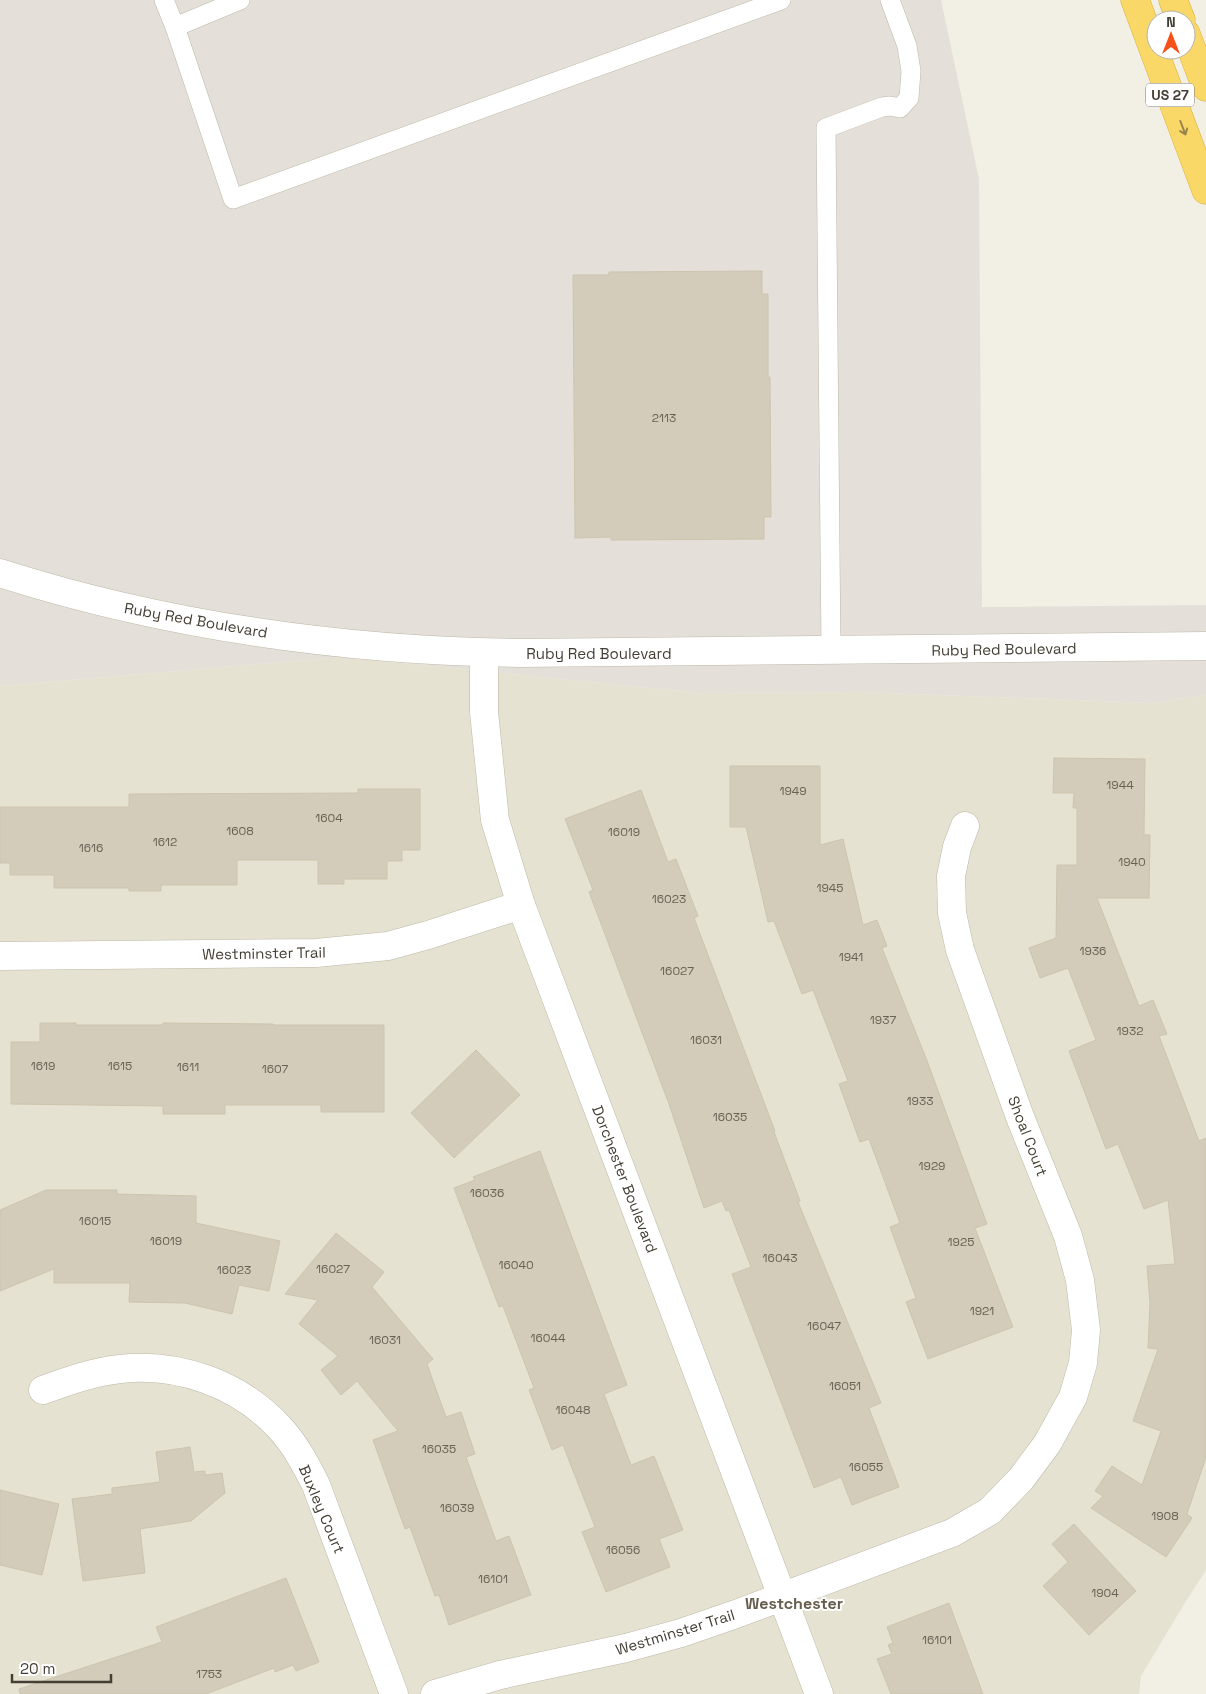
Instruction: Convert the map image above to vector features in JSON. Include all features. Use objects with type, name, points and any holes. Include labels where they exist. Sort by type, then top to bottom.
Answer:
[{"type":"highway","name":"US 27","points":[[1135,0],[1206,190]]},
{"type":"highway","points":[[1196,60],[1206,87]]},
{"type":"street","name":"Ruby Red Boulevard","points":[[0,573],[150,614],[317,640],[484,653],[1206,646]]},
{"type":"street","name":"Dorchester Boulevard","points":[[484,653],[484,712],[495,820],[521,905],[819,1694]]},
{"type":"street","name":"Shoal Court","points":[[964,826],[951,876],[952,913],[960,950],[1020,1117],[1068,1236],[1080,1280],[1086,1330],[1083,1363],[1073,1397],[1047,1444]]},
{"type":"street","name":"Westminster Trail","points":[[0,956],[316,953],[343,951],[388,946],[521,905]]},
{"type":"street","name":"Buxley Court","points":[[43,1390],[94,1373],[148,1368],[197,1376],[220,1384],[262,1411],[294,1447],[316,1485],[394,1694]]},
{"type":"street","name":"Westminster Trail","points":[[435,1694],[508,1673],[654,1641],[736,1614],[952,1533],[990,1511],[1022,1479],[1047,1444]]},
{"type":"lane","points":[[164,0],[175,26],[233,199],[781,0]]},
{"type":"lane","points":[[175,26],[240,0]]},
{"type":"lane","points":[[831,651],[826,128],[882,107],[900,108],[909,98],[909,58],[907,46],[890,0]]},
{"type":"shaded area","points":[[0,0],[941,0],[979,179],[982,607],[1206,605],[1206,695],[1152,703],[861,692],[703,693],[340,657],[0,686]]},
{"type":"shaded area","points":[[340,657],[703,693],[861,692],[1152,703],[1206,695],[1206,1570],[1141,1676],[1139,1694],[0,1694],[0,686]]},
{"type":"building","points":[[762,271],[762,294],[768,294],[768,377],[770,377],[771,517],[764,517],[764,539],[611,540],[611,537],[575,538],[573,275],[609,275],[609,272]]},
{"type":"building","points":[[1054,758],[1145,759],[1144,835],[1150,835],[1149,898],[1097,898],[1139,1006],[1153,1000],[1167,1034],[1159,1036],[1199,1141],[1206,1138],[1206,1457],[1187,1514],[1192,1518],[1166,1557],[1091,1508],[1103,1496],[1095,1491],[1112,1466],[1142,1485],[1161,1431],[1133,1421],[1158,1349],[1148,1348],[1150,1303],[1147,1266],[1175,1264],[1168,1200],[1144,1209],[1118,1144],[1106,1149],[1069,1051],[1096,1040],[1068,968],[1040,978],[1029,948],[1056,938],[1057,865],[1077,865],[1077,808],[1073,808],[1074,793],[1053,793]]},
{"type":"building","points":[[730,766],[820,766],[820,845],[843,839],[863,925],[877,920],[887,946],[882,948],[926,1058],[987,1224],[975,1228],[1013,1327],[928,1359],[906,1302],[916,1298],[890,1227],[900,1223],[869,1139],[860,1142],[839,1084],[848,1081],[813,990],[802,994],[774,921],[768,922],[746,827],[730,827]]},
{"type":"building","points":[[358,789],[420,789],[420,850],[402,850],[402,861],[387,861],[387,879],[344,879],[344,884],[318,884],[318,860],[237,860],[237,885],[161,885],[161,891],[129,891],[129,888],[54,888],[54,875],[10,875],[10,863],[0,863],[0,807],[129,807],[129,794],[358,793]]},
{"type":"building","points":[[641,790],[668,862],[676,859],[698,916],[694,918],[775,1131],[800,1201],[798,1202],[881,1403],[869,1408],[899,1487],[852,1505],[841,1477],[814,1488],[732,1274],[751,1267],[729,1210],[726,1211],[722,1201],[704,1208],[669,1104],[589,892],[593,890],[565,819]]},
{"type":"building","points":[[40,1023],[76,1023],[76,1025],[163,1025],[163,1023],[384,1025],[384,1112],[321,1112],[321,1105],[225,1105],[225,1114],[163,1114],[163,1106],[11,1104],[11,1042],[40,1042]]},
{"type":"building","points":[[476,1050],[520,1095],[454,1158],[411,1113]]},
{"type":"building","points":[[540,1151],[627,1385],[604,1394],[631,1465],[654,1456],[683,1530],[659,1539],[670,1567],[606,1592],[582,1532],[595,1527],[563,1445],[552,1450],[529,1390],[534,1388],[503,1306],[499,1307],[454,1188],[475,1180],[473,1177]]},
{"type":"building","points":[[46,1190],[117,1190],[117,1194],[196,1196],[196,1223],[280,1241],[269,1291],[239,1285],[232,1314],[185,1303],[129,1302],[130,1283],[54,1283],[54,1269],[0,1291],[0,1210]]},
{"type":"building","points":[[336,1233],[384,1272],[372,1287],[433,1359],[427,1364],[446,1417],[461,1412],[475,1454],[466,1457],[496,1541],[509,1536],[531,1595],[449,1625],[439,1595],[435,1596],[410,1527],[405,1529],[373,1440],[398,1431],[357,1381],[341,1395],[321,1370],[338,1356],[299,1324],[318,1300],[285,1294]]},
{"type":"building","points":[[190,1447],[194,1472],[205,1471],[205,1475],[222,1473],[225,1493],[191,1521],[140,1529],[145,1573],[83,1581],[72,1499],[112,1494],[112,1488],[160,1482],[156,1452]]},
{"type":"building","points":[[0,1490],[59,1504],[42,1575],[0,1565]]},
{"type":"building","points":[[1074,1524],[1136,1591],[1089,1635],[1043,1586],[1068,1562],[1052,1544]]},
{"type":"building","points":[[286,1578],[319,1662],[296,1671],[293,1665],[275,1672],[274,1668],[206,1694],[20,1694],[19,1689],[162,1642],[156,1627]]},
{"type":"building","points":[[949,1603],[983,1694],[891,1694],[877,1659],[892,1654],[888,1645],[893,1643],[887,1627]]},
{"type":"district","name":"Westchester","points":[[794,1603]]}]
